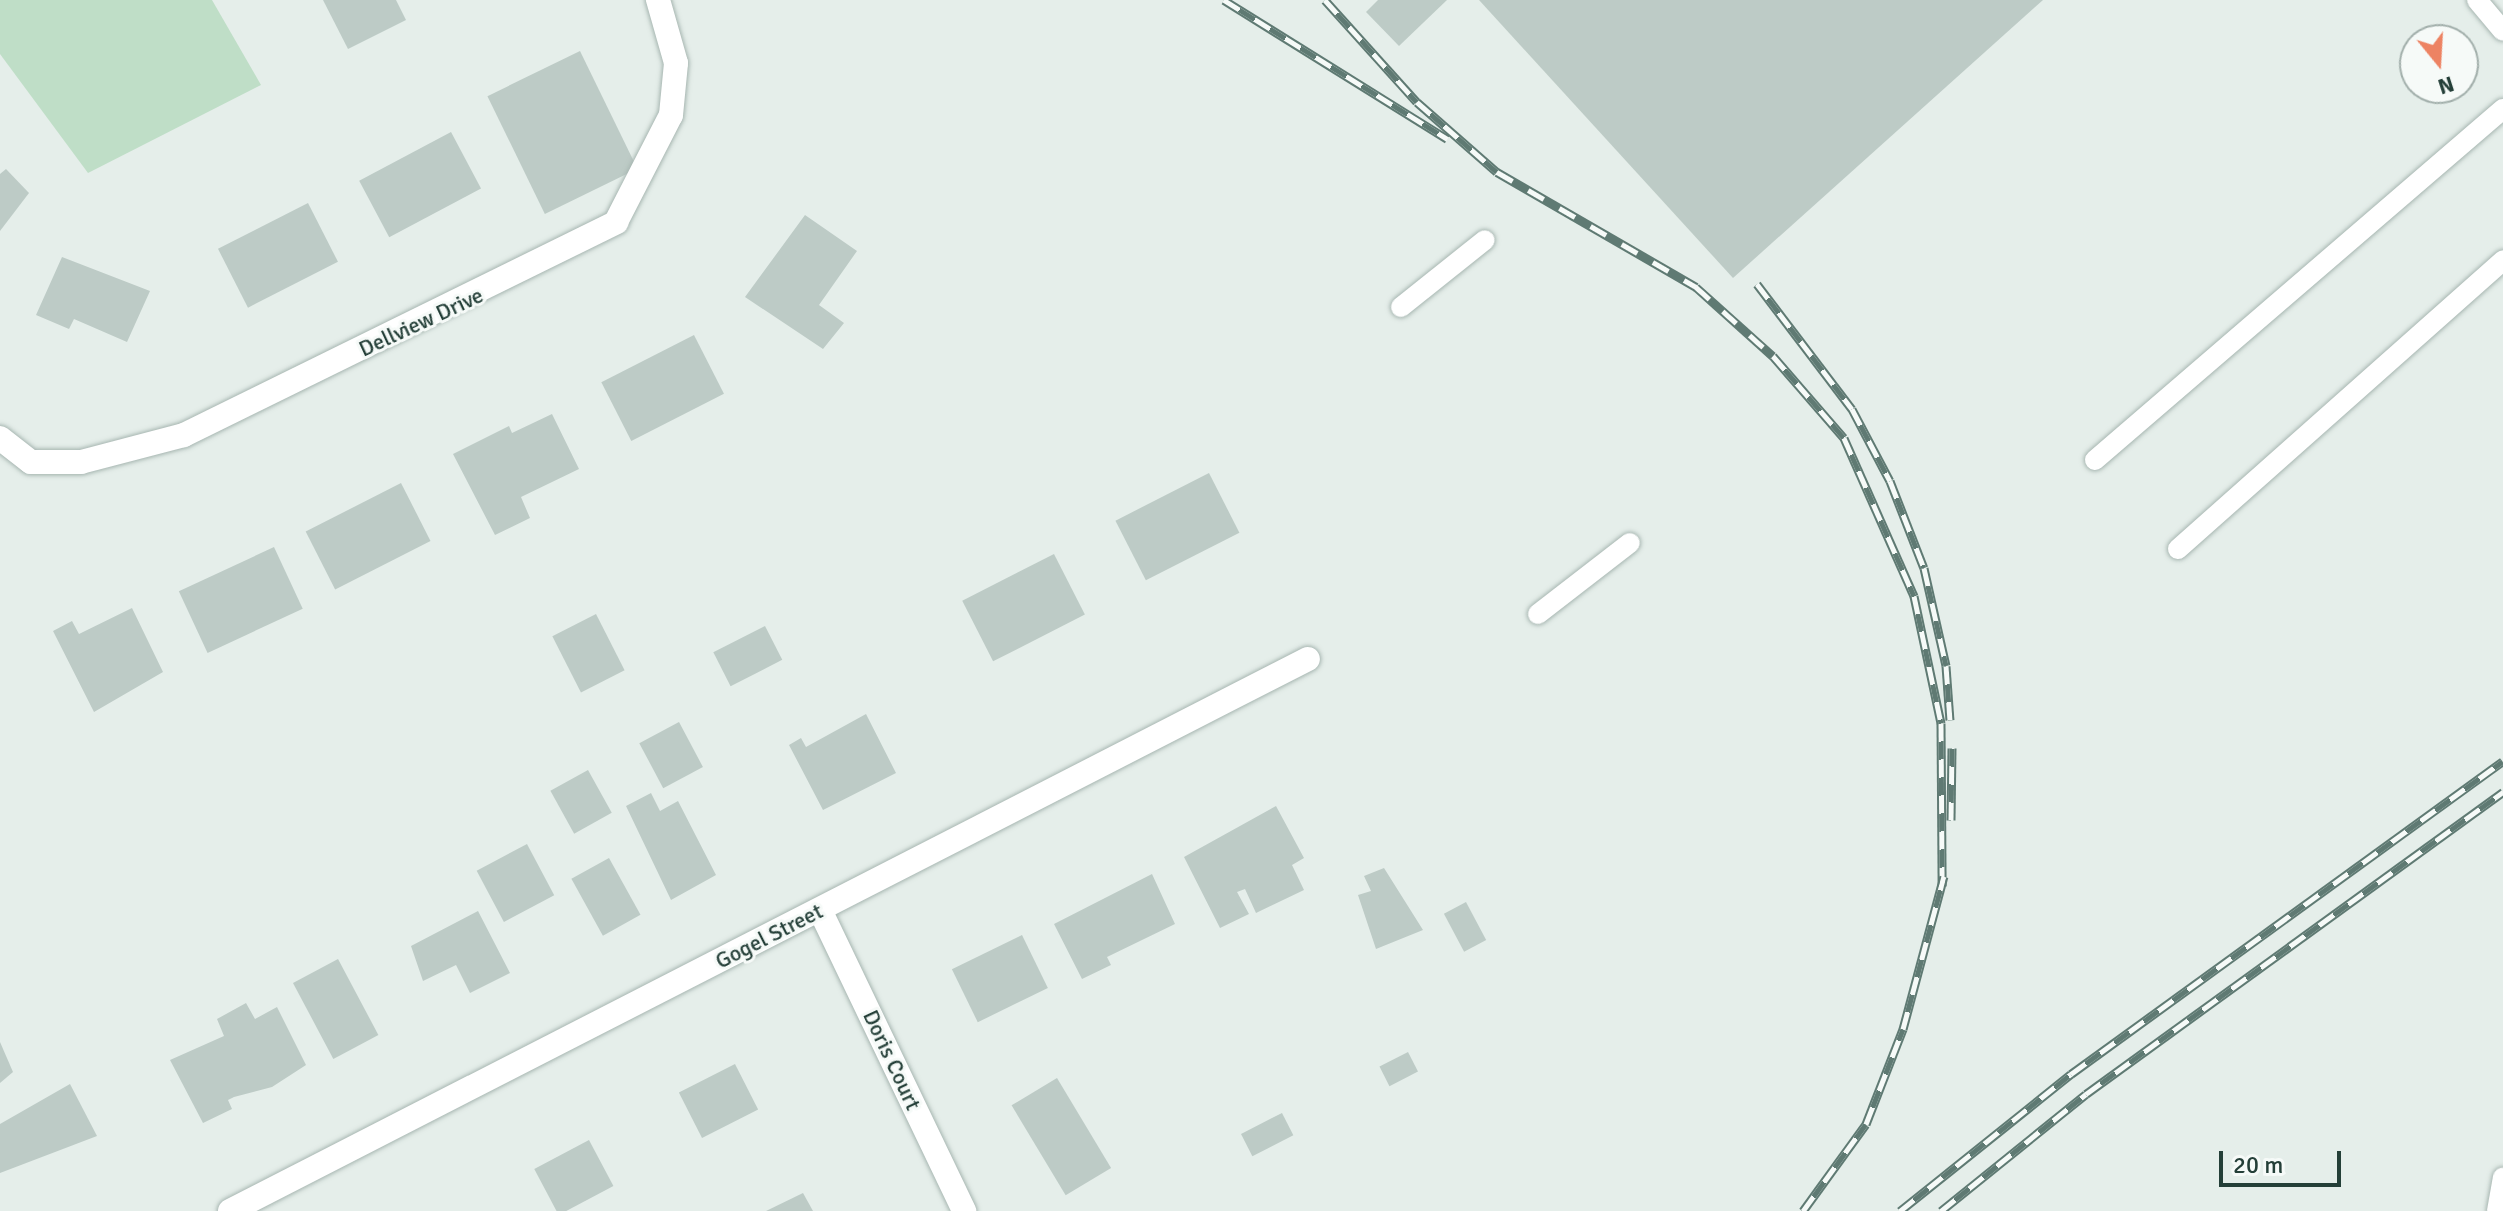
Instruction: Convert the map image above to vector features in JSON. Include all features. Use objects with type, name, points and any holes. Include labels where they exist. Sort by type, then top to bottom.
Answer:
[{"type":"street","name":"Dellview Drive","points":[[0,438],[31,462],[81,462],[184,435],[616,222],[671,115],[676,63],[658,0]]},
{"type":"street","name":"Gogel Street","points":[[230,1211],[1308,659]]},
{"type":"street","name":"Doris Court","points":[[820,910],[964,1211]]},
{"type":"lane","points":[[2477,0],[2503,31]]},
{"type":"lane","points":[[2095,460],[2503,109]]},
{"type":"lane","points":[[1401,307],[1485,240]]},
{"type":"lane","points":[[2178,549],[2503,260]]},
{"type":"lane","points":[[1538,614],[1630,543]]},
{"type":"lane","points":[[2497,1211],[2503,1178]]},
{"type":"green space","points":[[0,0],[212,0],[261,85],[88,173],[0,54]]},
{"type":"building","points":[[323,0],[396,0],[406,20],[348,49]]},
{"type":"building","points":[[1378,0],[1447,0],[1399,46],[1366,12]]},
{"type":"building","points":[[1479,0],[2043,0],[1733,278]]},
{"type":"building","points":[[580,51],[637,169],[545,214],[487,96]]},
{"type":"building","points":[[451,132],[481,189],[389,237],[359,181]]},
{"type":"building","points":[[6,169],[29,193],[0,231],[0,174]]},
{"type":"building","points":[[308,203],[338,262],[248,308],[218,249]]},
{"type":"building","points":[[805,215],[857,251],[819,305],[844,323],[823,349],[745,297]]},
{"type":"building","points":[[62,257],[150,291],[127,342],[74,319],[69,329],[36,315]]},
{"type":"building","points":[[694,335],[724,394],[631,441],[601,382]]},
{"type":"building","points":[[552,414],[579,469],[521,497],[530,518],[495,535],[453,454],[509,426],[512,433]]},
{"type":"building","points":[[1209,473],[1239,533],[1146,580],[1115,521]]},
{"type":"building","points":[[401,483],[431,541],[335,589],[306,532]]},
{"type":"building","points":[[274,547],[303,609],[208,653],[179,591]]},
{"type":"building","points":[[1054,554],[1085,615],[993,661],[962,601]]},
{"type":"building","points":[[132,608],[163,672],[94,712],[53,631],[72,621],[79,634]]},
{"type":"building","points":[[596,614],[625,670],[581,692],[552,636]]},
{"type":"building","points":[[765,626],[782,660],[731,686],[713,652]]},
{"type":"building","points":[[866,714],[896,773],[823,810],[789,745],[801,738],[806,747]]},
{"type":"building","points":[[679,722],[703,767],[663,788],[639,743]]},
{"type":"building","points":[[588,770],[612,813],[574,834],[550,791]]},
{"type":"building","points":[[651,793],[660,811],[678,801],[716,875],[671,900],[626,806]]},
{"type":"building","points":[[1276,806],[1304,858],[1292,865],[1304,890],[1256,913],[1245,889],[1237,892],[1249,914],[1220,928],[1184,857]]},
{"type":"building","points":[[527,844],[554,895],[504,922],[477,871]]},
{"type":"building","points":[[609,858],[641,915],[603,936],[571,879]]},
{"type":"building","points":[[1384,868],[1423,930],[1376,949],[1358,895],[1371,891],[1364,876]]},
{"type":"building","points":[[1152,874],[1175,924],[1107,957],[1111,965],[1082,979],[1054,924]]},
{"type":"building","points":[[1466,902],[1486,940],[1464,952],[1444,914]]},
{"type":"building","points":[[478,911],[510,973],[470,993],[456,965],[423,981],[411,946]]},
{"type":"building","points":[[1022,935],[1048,988],[978,1022],[952,969]]},
{"type":"building","points":[[338,959],[378,1035],[333,1059],[293,983]]},
{"type":"building","points":[[246,1003],[255,1019],[277,1007],[306,1065],[272,1087],[228,1100],[232,1109],[203,1123],[170,1060],[224,1036],[217,1019]]},
{"type":"building","points":[[0,1042],[13,1072],[0,1083]]},
{"type":"building","points":[[1408,1052],[1418,1072],[1389,1086],[1379,1067]]},
{"type":"building","points":[[735,1064],[758,1109],[702,1138],[679,1093]]},
{"type":"building","points":[[1057,1078],[1111,1168],[1066,1195],[1012,1105]]},
{"type":"building","points":[[70,1084],[97,1136],[0,1173],[0,1124]]},
{"type":"building","points":[[1282,1113],[1293,1135],[1252,1156],[1241,1134]]},
{"type":"building","points":[[589,1140],[613,1186],[566,1211],[557,1211],[534,1169]]},
{"type":"building","points":[[803,1193],[813,1211],[766,1211]]},
{"type":"railway","points":[[1224,0],[1447,139]]},
{"type":"railway","points":[[1325,0],[1417,102],[1497,172],[1696,287],[1773,356],[1844,438],[1914,596],[1941,723],[1942,886]]},
{"type":"railway","points":[[1757,284],[1852,409],[1890,481],[1924,568],[1946,666],[1950,720]]},
{"type":"railway","points":[[1951,820],[1952,748]]},
{"type":"railway","points":[[1900,1211],[2071,1074],[2503,761]]},
{"type":"railway","points":[[1941,1211],[2086,1094],[2503,792]]},
{"type":"railway","points":[[1803,1211],[1866,1124],[1903,1029],[1944,876]]}]
